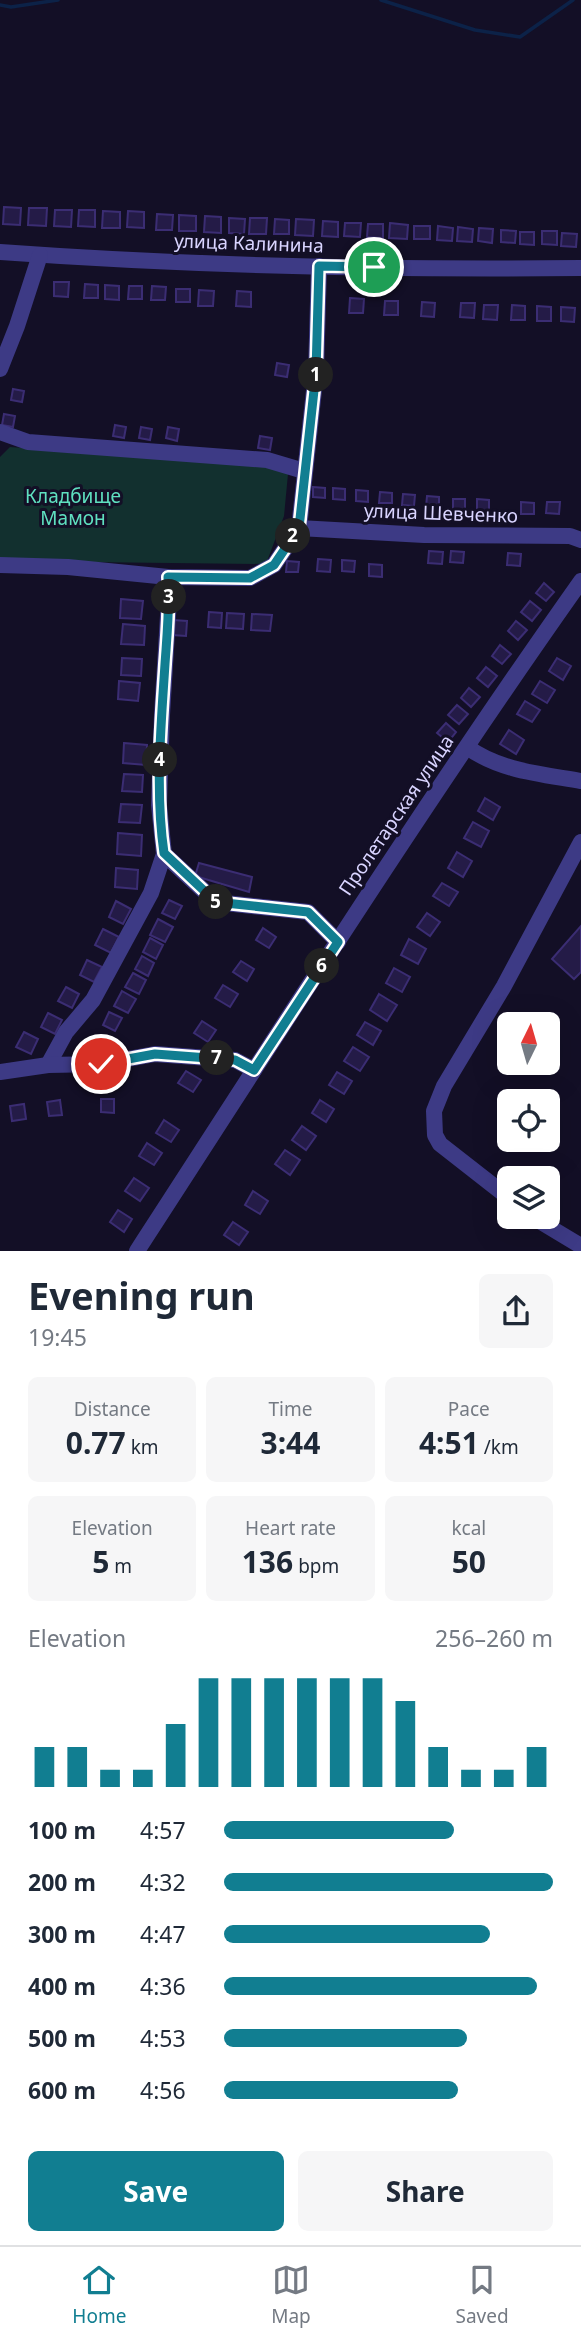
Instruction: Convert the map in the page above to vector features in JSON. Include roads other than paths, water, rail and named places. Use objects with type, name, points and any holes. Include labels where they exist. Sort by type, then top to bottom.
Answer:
[{"type":"street","name":"улица Калинина","points":[[0,252],[99,260],[319,266],[581,268]]},
{"type":"street","points":[[0,369],[40,255]]},
{"type":"street","points":[[0,565],[68,567],[168,577],[250,578],[274,565],[299,528],[303,471],[316,372],[319,266]]},
{"type":"street","points":[[0,432],[28,442],[267,460],[303,471]]},
{"type":"street","name":"улица Шевченко","points":[[299,528],[424,535],[570,536],[581,540]]},
{"type":"street","points":[[48,1065],[65,1032],[93,1000],[151,893],[164,853],[159,805],[168,577]]},
{"type":"street","name":"Пролетарская улица","points":[[137,1251],[467,747],[581,582]]},
{"type":"street","points":[[467,747],[482,758],[503,766],[581,781]]},
{"type":"street","points":[[497,1189],[440,1144],[435,1135],[433,1111],[444,1086],[504,986],[581,842]]},
{"type":"street","points":[[164,853],[216,902],[308,912],[338,942]]},
{"type":"street","points":[[0,1072],[48,1065],[101,1064],[155,1054],[235,1060],[254,1070]]},
{"type":"street","points":[[553,1229],[581,1246]]},
{"type":"waterway","points":[[0,5],[11,7],[58,0]]},
{"type":"waterway","points":[[381,0],[475,30],[520,37],[573,0]]},
{"type":"park label","name":"Кладбище Мамон","points":[[73,507]]}]
